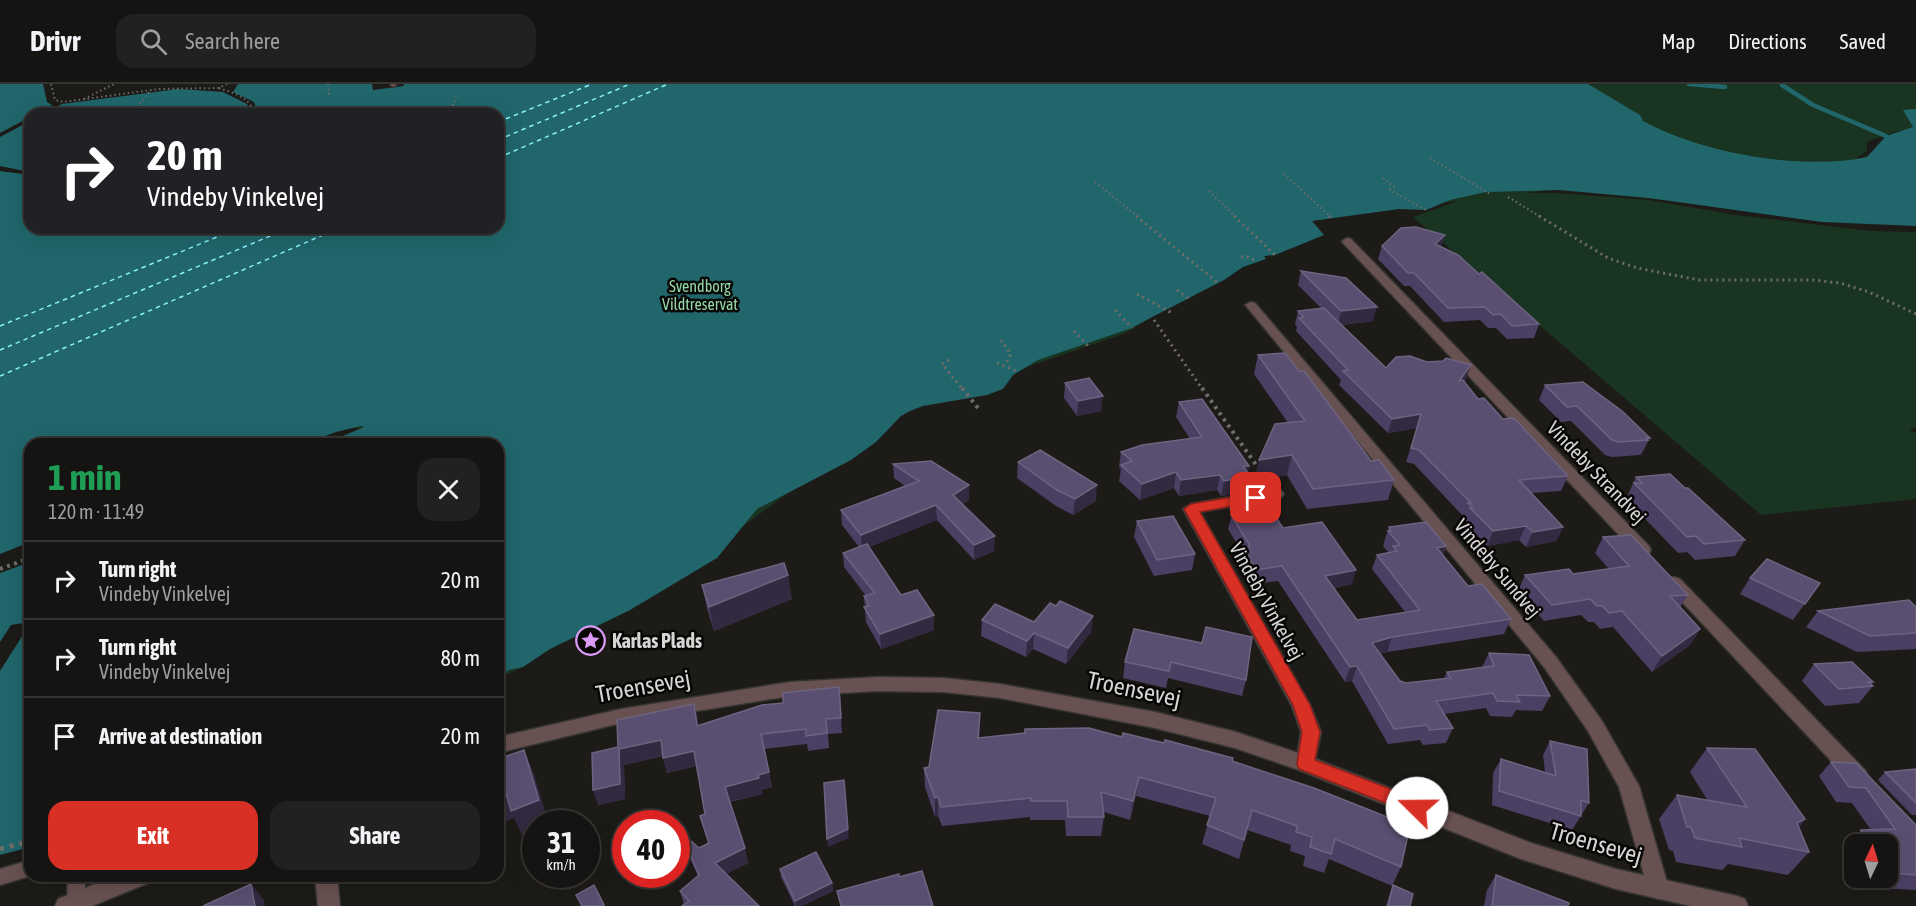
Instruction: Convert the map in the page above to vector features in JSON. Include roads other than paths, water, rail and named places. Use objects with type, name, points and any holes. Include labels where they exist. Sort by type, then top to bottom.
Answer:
[{"type":"street","name":"Vindeby Strandvej","points":[[1347,241],[1867,785]]},
{"type":"street","name":"Vindeby Sundvej","points":[[1251,305],[1550,662],[1595,726],[1629,786],[1658,889]]},
{"type":"street","name":"Vindeby Vinkelvej","points":[[1277,494],[1191,509],[1301,705],[1311,732],[1306,764]]},
{"type":"street","name":"Troensevej","points":[[504,744],[621,716],[790,689],[852,684],[933,685],[1000,691],[1155,720],[1236,740],[1306,764],[1528,852],[1658,889],[1737,906]]},
{"type":"street","points":[[71,904],[125,882]]},
{"type":"street","points":[[326,882],[328,906]]},
{"type":"lane","points":[[0,877],[24,870]]},
{"type":"lane","points":[[71,904],[76,882]]},
{"type":"water","points":[[0,84],[43,84],[47,102],[52,105],[46,108],[24,108],[24,120],[0,133]]},
{"type":"water","name":"Svendborg Vildtreservat","points":[[238,84],[372,84],[373,90],[404,86],[403,84],[1588,84],[1640,115],[1643,121],[1694,142],[1752,156],[1812,162],[1867,157],[1886,136],[1913,127],[1903,110],[1916,109],[1916,226],[1822,222],[1649,198],[1559,190],[1486,192],[1450,200],[1426,210],[1399,209],[1312,221],[1324,235],[1275,255],[1264,256],[1266,259],[1243,267],[1224,280],[1129,329],[1038,360],[1013,375],[1003,389],[987,395],[923,406],[901,416],[876,442],[851,460],[757,509],[717,558],[630,610],[550,649],[523,667],[509,670],[504,674],[504,438],[338,438],[364,427],[361,426],[320,438],[24,438],[24,544],[0,554],[0,171],[24,174],[24,234],[504,234],[504,108],[256,108],[254,102],[233,92]]},
{"type":"water","points":[[178,89],[223,92],[247,104],[248,108],[54,108],[62,104]]},
{"type":"water","points":[[24,124],[24,171],[0,166],[0,137]]},
{"type":"water","points":[[24,556],[24,849],[0,855],[0,562]]},
{"type":"waterway","points":[[1689,84],[1725,87]]},
{"type":"waterway","points":[[1782,85],[1813,105],[1886,136]]},
{"type":"place","name":"Karlas Plads","points":[[591,640]]}]
